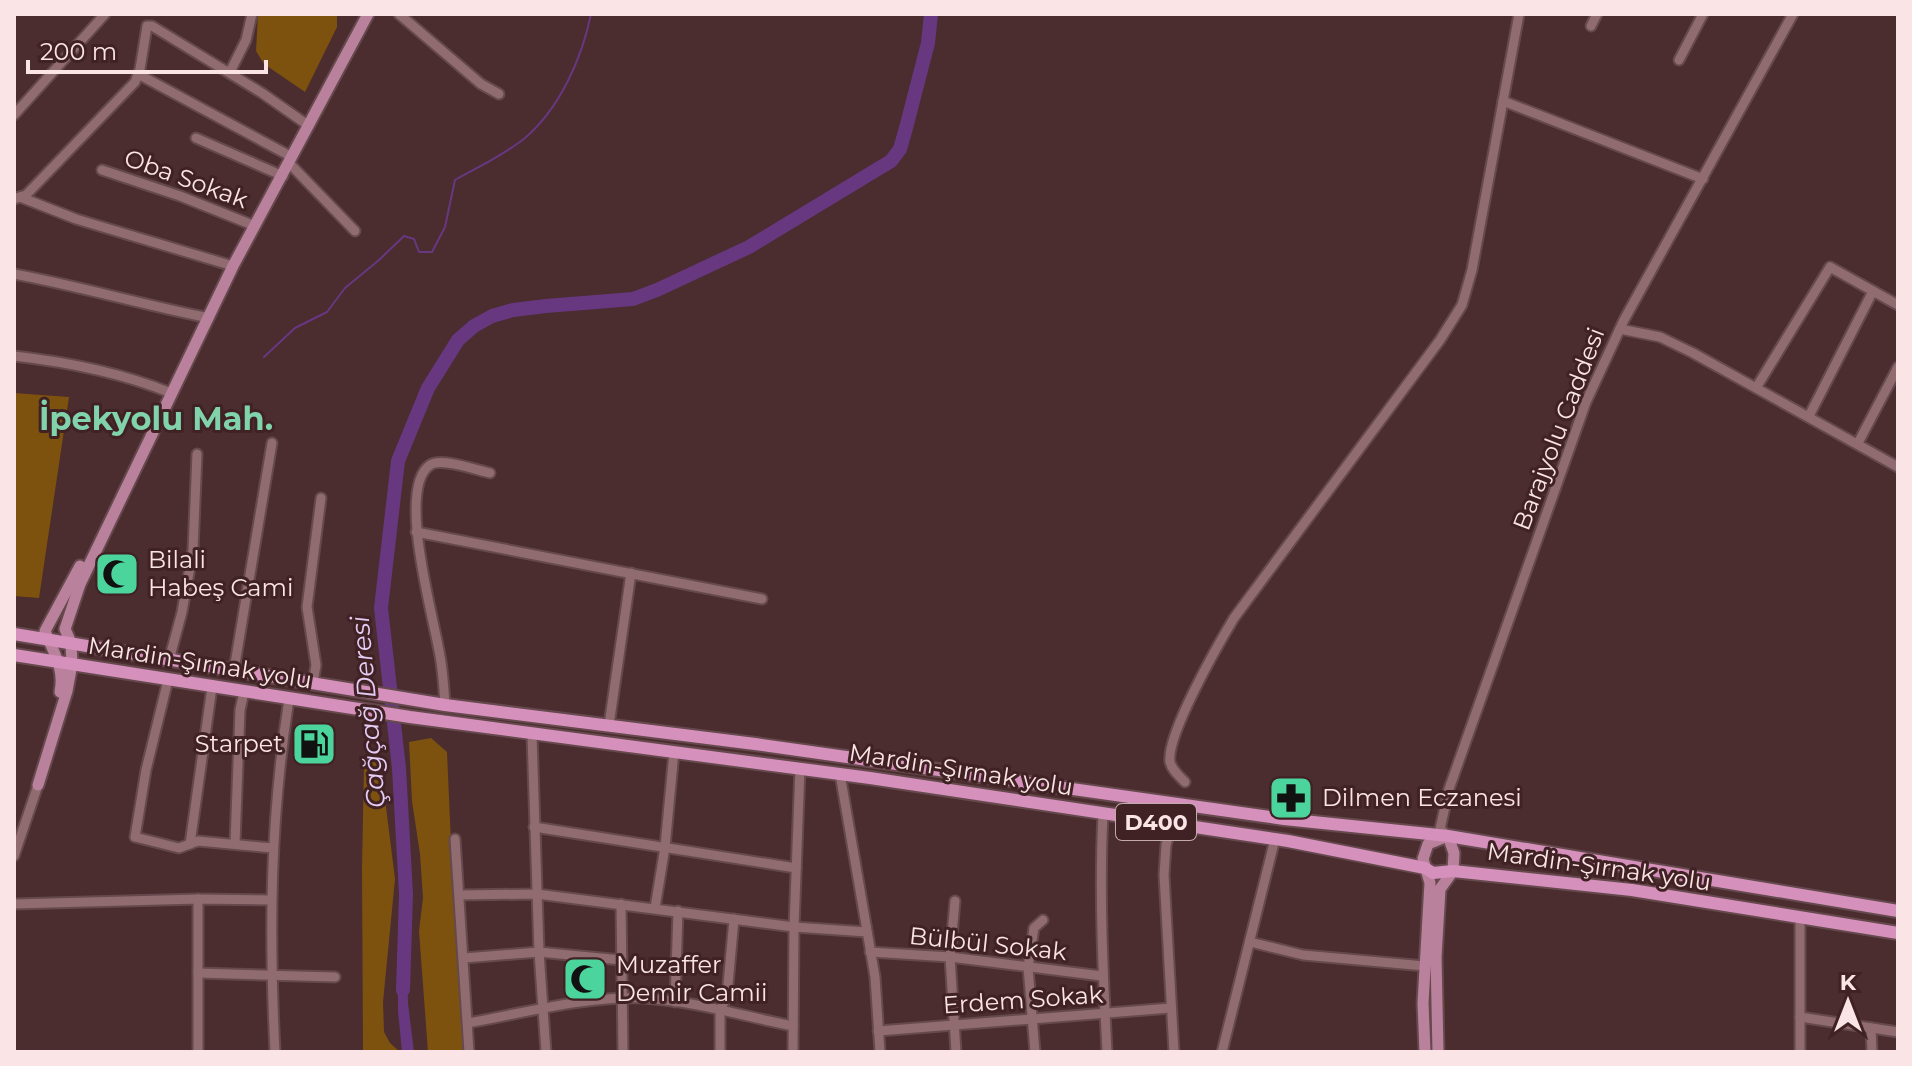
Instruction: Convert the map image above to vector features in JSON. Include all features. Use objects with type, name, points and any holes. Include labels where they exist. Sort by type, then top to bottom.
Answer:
[{"type":"highway","name":"Mardin-Şırnak yolu","points":[[14,634],[412,701],[872,760],[1284,819],[1448,836],[1898,911]]},
{"type":"highway","name":"Mardin-Şırnak yolu","points":[[14,655],[358,710],[800,768],[1275,839],[1425,868],[1433,873],[1453,871],[1632,890],[1898,933]]},
{"type":"main road","points":[[66,663],[48,639],[45,631],[49,620],[60,605],[171,393],[233,266],[368,14]]},
{"type":"main road","points":[[38,785],[71,643],[65,629],[80,584],[157,420]]},
{"type":"main road","points":[[1425,1052],[1425,966],[1430,883],[1424,849],[1432,841],[1448,836],[1454,853],[1453,871],[1440,889],[1436,957],[1438,1052]]},
{"type":"street","points":[[14,115],[105,14]]},
{"type":"street","points":[[15,196],[26,195],[90,126],[115,105],[138,74],[147,26],[145,14]]},
{"type":"street","points":[[230,72],[246,40],[252,14]]},
{"type":"street","points":[[399,14],[481,84],[499,94]]},
{"type":"street","points":[[1185,782],[1174,771],[1170,760],[1174,738],[1214,651],[1234,618],[1404,389],[1462,305],[1472,270],[1519,14]]},
{"type":"street","points":[[1591,26],[1597,14]]},
{"type":"street","points":[[1679,60],[1703,14]]},
{"type":"street","name":"Barajyolu Caddesi","points":[[1448,836],[1440,829],[1449,789],[1581,414],[1620,329],[1793,14]]},
{"type":"street","points":[[147,26],[152,26],[230,72],[309,126]]},
{"type":"street","points":[[138,74],[290,160],[355,231]]},
{"type":"street","points":[[1503,101],[1703,179]]},
{"type":"street","points":[[196,138],[283,176]]},
{"type":"street","name":"Oba Sokak","points":[[102,170],[255,226]]},
{"type":"street","points":[[15,196],[76,219],[233,266]]},
{"type":"street","points":[[1756,388],[1830,267],[1898,305]]},
{"type":"street","points":[[14,274],[74,285],[209,318]]},
{"type":"street","points":[[1809,416],[1873,291]]},
{"type":"street","points":[[1620,329],[1660,337],[1898,467]]},
{"type":"street","points":[[14,356],[45,359],[133,377],[171,393]]},
{"type":"street","points":[[1858,443],[1898,367]]},
{"type":"street","points":[[234,670],[272,443]]},
{"type":"street","points":[[169,660],[182,612],[193,550],[197,454]]},
{"type":"street","points":[[445,705],[441,658],[416,532],[417,481],[431,464],[439,461],[490,473]]},
{"type":"street","points":[[313,683],[316,665],[307,607],[321,498]]},
{"type":"street","points":[[416,532],[762,599]]},
{"type":"street","points":[[609,725],[631,573]]},
{"type":"street","points":[[168,680],[135,837],[179,848],[198,841],[272,848]]},
{"type":"street","points":[[190,844],[212,687]]},
{"type":"street","points":[[235,843],[240,710],[244,692]]},
{"type":"street","points":[[275,1052],[271,975],[272,848],[278,769],[289,699]]},
{"type":"street","points":[[532,735],[539,952],[546,1052]]},
{"type":"street","points":[[655,908],[665,847],[674,752]]},
{"type":"street","points":[[793,1052],[800,768]]},
{"type":"street","points":[[840,774],[870,952],[880,1052]]},
{"type":"street","points":[[14,856],[38,785]]},
{"type":"street","points":[[1103,814],[1102,976],[1107,1052]]},
{"type":"street","points":[[1172,824],[1166,845],[1164,875],[1174,1052]]},
{"type":"street","points":[[534,827],[796,868]]},
{"type":"street","points":[[455,839],[469,1052]]},
{"type":"street","points":[[1222,1052],[1275,839]]},
{"type":"street","points":[[460,895],[537,894],[794,927],[867,932]]},
{"type":"street","points":[[198,899],[198,1052]]},
{"type":"street","points":[[14,904],[271,900]]},
{"type":"street","points":[[955,901],[950,957],[956,1052]]},
{"type":"street","points":[[621,904],[623,1052]]},
{"type":"street","points":[[675,1002],[678,911]]},
{"type":"street","points":[[720,1052],[720,1011],[727,995],[734,919]]},
{"type":"street","points":[[1800,919],[1800,1052]]},
{"type":"street","points":[[1035,1052],[1028,967],[1034,928],[1043,920]]},
{"type":"street","points":[[1250,942],[1303,955],[1425,966]]},
{"type":"street","points":[[464,958],[539,952],[621,960]]},
{"type":"street","name":"Bülbül Sokak","points":[[870,952],[950,957],[1102,976]]},
{"type":"street","points":[[198,973],[335,977]]},
{"type":"street","points":[[468,1023],[621,999],[675,1002],[793,1026]]},
{"type":"street","name":"Erdem Sokak","points":[[878,1031],[1171,1008]]},
{"type":"street","points":[[1800,1017],[1898,1032]]},
{"type":"street","points":[[1871,1028],[1872,1052]]},
{"type":"shaded area","points":[[258,14],[337,14],[337,27],[305,92],[264,64],[256,51]]},
{"type":"shaded area","points":[[14,393],[69,397],[39,598],[14,596]]},
{"type":"shaded area","points":[[431,738],[447,752],[454,911],[466,1052],[428,1052],[419,931],[423,898],[409,742]]},
{"type":"shaded area","points":[[380,759],[395,879],[383,1002],[384,1032],[400,1052],[363,1052],[364,764]]},
{"type":"shaded area","points":[[403,972],[407,975],[414,1052],[402,1052],[398,975]]},
{"type":"waterway","points":[[264,357],[295,328],[327,312],[345,288],[404,236],[414,239],[419,252],[432,252],[445,227],[455,180],[517,144],[538,126],[568,81],[582,48],[591,14]]},
{"type":"waterway","name":"Çağçağ Deresi","points":[[403,990],[406,894],[399,768],[381,608],[398,461],[428,388],[458,340],[492,316],[546,306],[633,299],[657,290],[749,247],[891,161],[900,149],[906,128],[928,43],[931,14]]},
{"type":"place","name":"Bilali Habeş Cami","points":[[117,574]]},
{"type":"place","name":"Starpet","points":[[314,744]]},
{"type":"place","name":"Dilmen Eczanesi","points":[[1291,798]]},
{"type":"place","name":"Muzaffer Demir Camii","points":[[585,979]]},
{"type":"district","name":"İpekyolu Mah.","points":[[156,419]]}]
